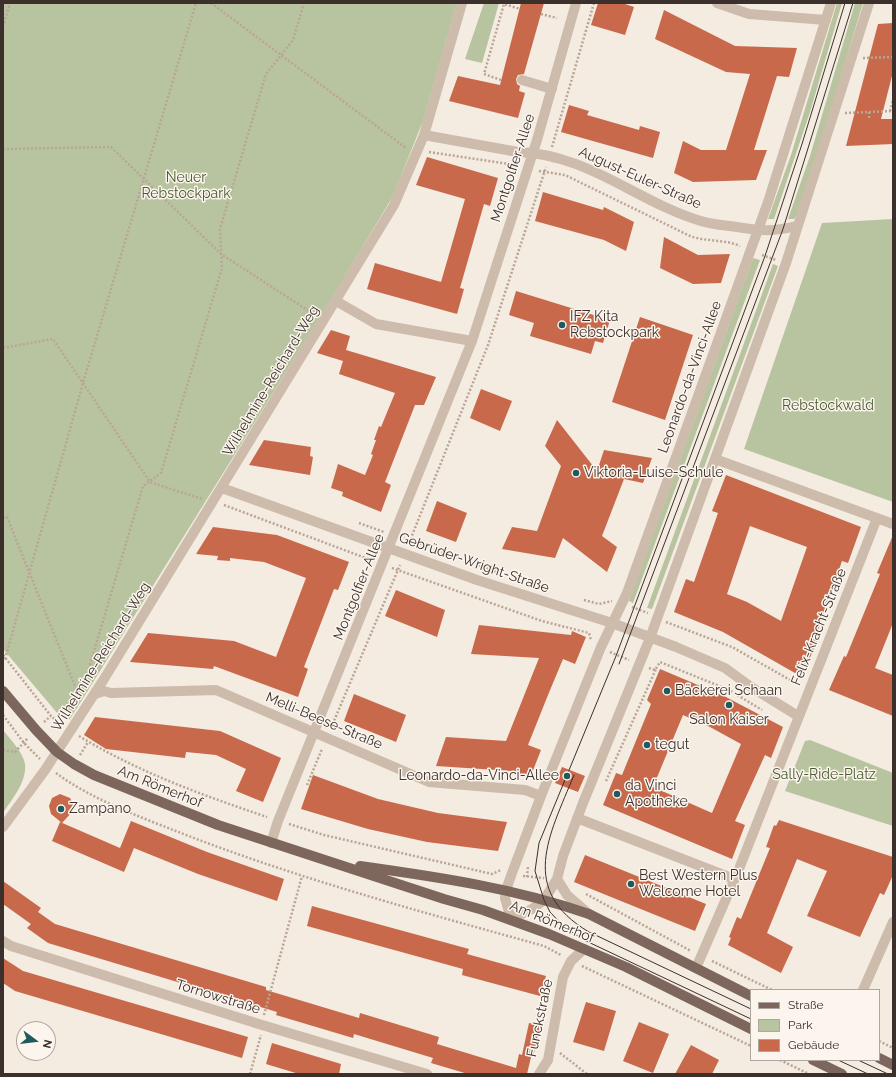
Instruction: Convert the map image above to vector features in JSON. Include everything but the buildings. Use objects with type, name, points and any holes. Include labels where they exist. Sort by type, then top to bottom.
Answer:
[{"type":"main road","name":"Am Römerhof","points":[[3,691],[57,752],[74,764],[130,790],[218,825],[271,843],[334,862],[444,900],[511,919],[626,967],[750,1029]]},
{"type":"main road","name":"Am Römerhof","points":[[334,862],[457,880],[506,890],[588,914],[750,995]]},
{"type":"main road","points":[[880,1058],[893,1065]]},
{"type":"main road","points":[[815,1061],[842,1074]]},
{"type":"street","name":"Wilhelmine-Reichard-Weg","points":[[3,827],[48,766],[183,552],[364,255],[403,186],[424,135],[462,3]]},
{"type":"street","name":"Montgolfier-Allee","points":[[271,843],[314,732],[390,549],[472,341],[528,169],[576,3]]},
{"type":"street","points":[[717,3],[749,14],[826,20]]},
{"type":"street","name":"Leonardo-da-Vinci-Allee","points":[[511,919],[506,905],[506,890],[541,796],[601,647],[622,603],[758,231],[831,3]]},
{"type":"street","points":[[511,919],[532,909],[544,900],[557,879],[563,856],[577,818],[658,617],[786,263],[869,3]]},
{"type":"street","points":[[522,80],[552,89]]},
{"type":"street","name":"August-Euler-Straße","points":[[424,135],[518,152],[533,152],[573,162],[688,217],[711,224],[758,231],[797,226]]},
{"type":"street","points":[[336,301],[376,324],[472,341]]},
{"type":"street","points":[[715,459],[893,524]]},
{"type":"street","name":"Gebrüder-Wright-Straße","points":[[222,488],[390,549],[485,582],[612,623],[667,644],[725,668],[751,687],[798,716]]},
{"type":"street","name":"Felix-Kracht-Straße","points":[[696,968],[734,879],[877,518]]},
{"type":"street","name":"Melli-Beese-Straße","points":[[94,694],[104,691],[111,693],[216,690],[430,782],[525,790],[541,796]]},
{"type":"street","points":[[577,818],[734,879]]},
{"type":"street","points":[[557,879],[567,895],[588,914]]},
{"type":"street","points":[[863,989],[893,922]]},
{"type":"street","name":"Tornowstraße","points":[[3,941],[11,946],[262,1025],[427,1074]]},
{"type":"street","name":"Funckstraße","points":[[539,1074],[548,1060],[563,977],[571,961],[584,949]]},
{"type":"path","points":[[3,27],[10,3]]},
{"type":"path","points":[[5,659],[83,383],[196,3]]},
{"type":"path","points":[[211,3],[280,56],[417,153],[514,164],[528,169],[565,175],[699,240],[732,242],[750,251],[786,263]]},
{"type":"path","points":[[3,518],[7,517],[80,698],[143,486],[161,473],[222,268],[220,229],[266,74],[293,40],[304,3]]},
{"type":"path","points":[[501,80],[484,74],[504,4],[520,8]]},
{"type":"path","points":[[541,14],[557,18]]},
{"type":"path","points":[[852,58],[893,57],[893,49]]},
{"type":"path","points":[[835,113],[892,111],[893,100]]},
{"type":"path","points":[[869,112],[869,120]]},
{"type":"path","points":[[3,149],[111,147],[221,254],[323,321]]},
{"type":"path","points":[[3,348],[53,339],[61,353],[150,482],[213,502],[231,506],[383,564],[542,621],[589,633],[592,643],[612,654],[655,670]]},
{"type":"path","points":[[353,521],[500,574]]},
{"type":"path","points":[[579,599],[599,604],[610,600],[658,617],[668,623],[732,647],[809,690]]},
{"type":"path","points":[[604,786],[667,644],[668,623]]},
{"type":"path","points":[[3,655],[51,716],[70,731]]},
{"type":"path","points":[[655,670],[660,662],[729,690],[765,711]]},
{"type":"path","points":[[3,715],[24,742],[48,766],[66,780],[97,796],[159,824],[232,853],[302,876],[544,946],[571,961],[750,1046]]},
{"type":"path","points":[[3,750],[15,752],[19,747]]},
{"type":"path","points":[[512,873],[527,877],[557,879]]},
{"type":"path","points":[[250,1074],[302,876]]},
{"type":"path","points":[[579,890],[701,956],[770,989]]},
{"type":"path","points":[[880,1042],[893,1048]]},
{"type":"path","points":[[551,1046],[587,1074]]},
{"type":"path","points":[[782,1061],[809,1074]]},
{"type":"green space","name":"Neuer Rebstockpark","points":[[3,3],[457,3],[423,121],[393,196],[332,298],[69,720],[63,719],[58,714],[3,649]]},
{"type":"green space","points":[[484,3],[499,3],[482,63],[465,59]]},
{"type":"green space","points":[[837,3],[842,3],[810,112],[774,219],[768,219],[791,155]]},
{"type":"green space","points":[[855,3],[863,3],[812,172],[797,214],[794,219],[788,219],[810,156]]},
{"type":"green space","name":"Rebstockwald","points":[[893,219],[893,502],[744,449],[822,223]]},
{"type":"green space","points":[[753,258],[760,260],[633,603],[629,601]]},
{"type":"green space","points":[[773,264],[778,266],[652,609],[647,608]]},
{"type":"green space","points":[[3,730],[19,750],[24,759],[25,771],[21,784],[3,813]]},
{"type":"green space","name":"Sally-Ride-Platz","points":[[810,740],[893,773],[893,826],[785,791],[805,741]]},
{"type":"tram line","points":[[750,1019],[584,940],[564,927],[550,912],[544,900],[535,871],[539,843],[616,656],[765,256],[802,144],[845,3]]},
{"type":"tram line","points":[[619,664],[783,229],[853,3]]},
{"type":"tram line","points":[[574,775],[549,840],[546,861],[546,880],[553,898],[567,916],[589,932],[750,1009]]},
{"type":"tram line","points":[[840,1061],[868,1074]]},
{"type":"tram line","points":[[860,1061],[888,1074]]},
{"type":"place","name":"IFZ Kita Rebstockpark","points":[[562,325]]},
{"type":"place","name":"Viktoria-Luise-Schule","points":[[576,473]]},
{"type":"place","name":"Bäckerei Schaan","points":[[667,691]]},
{"type":"place","name":"Salon Kaiser","points":[[729,705]]},
{"type":"place","name":"tegut","points":[[647,745]]},
{"type":"place","name":"Leonardo-da-Vinci-Allee","points":[[567,776]]},
{"type":"place","name":"da Vinci Apotheke","points":[[617,794]]},
{"type":"place","name":"Zampano","points":[[61,809]]},
{"type":"place","name":"Best Western Plus Welcome Hotel","points":[[631,884]]}]
